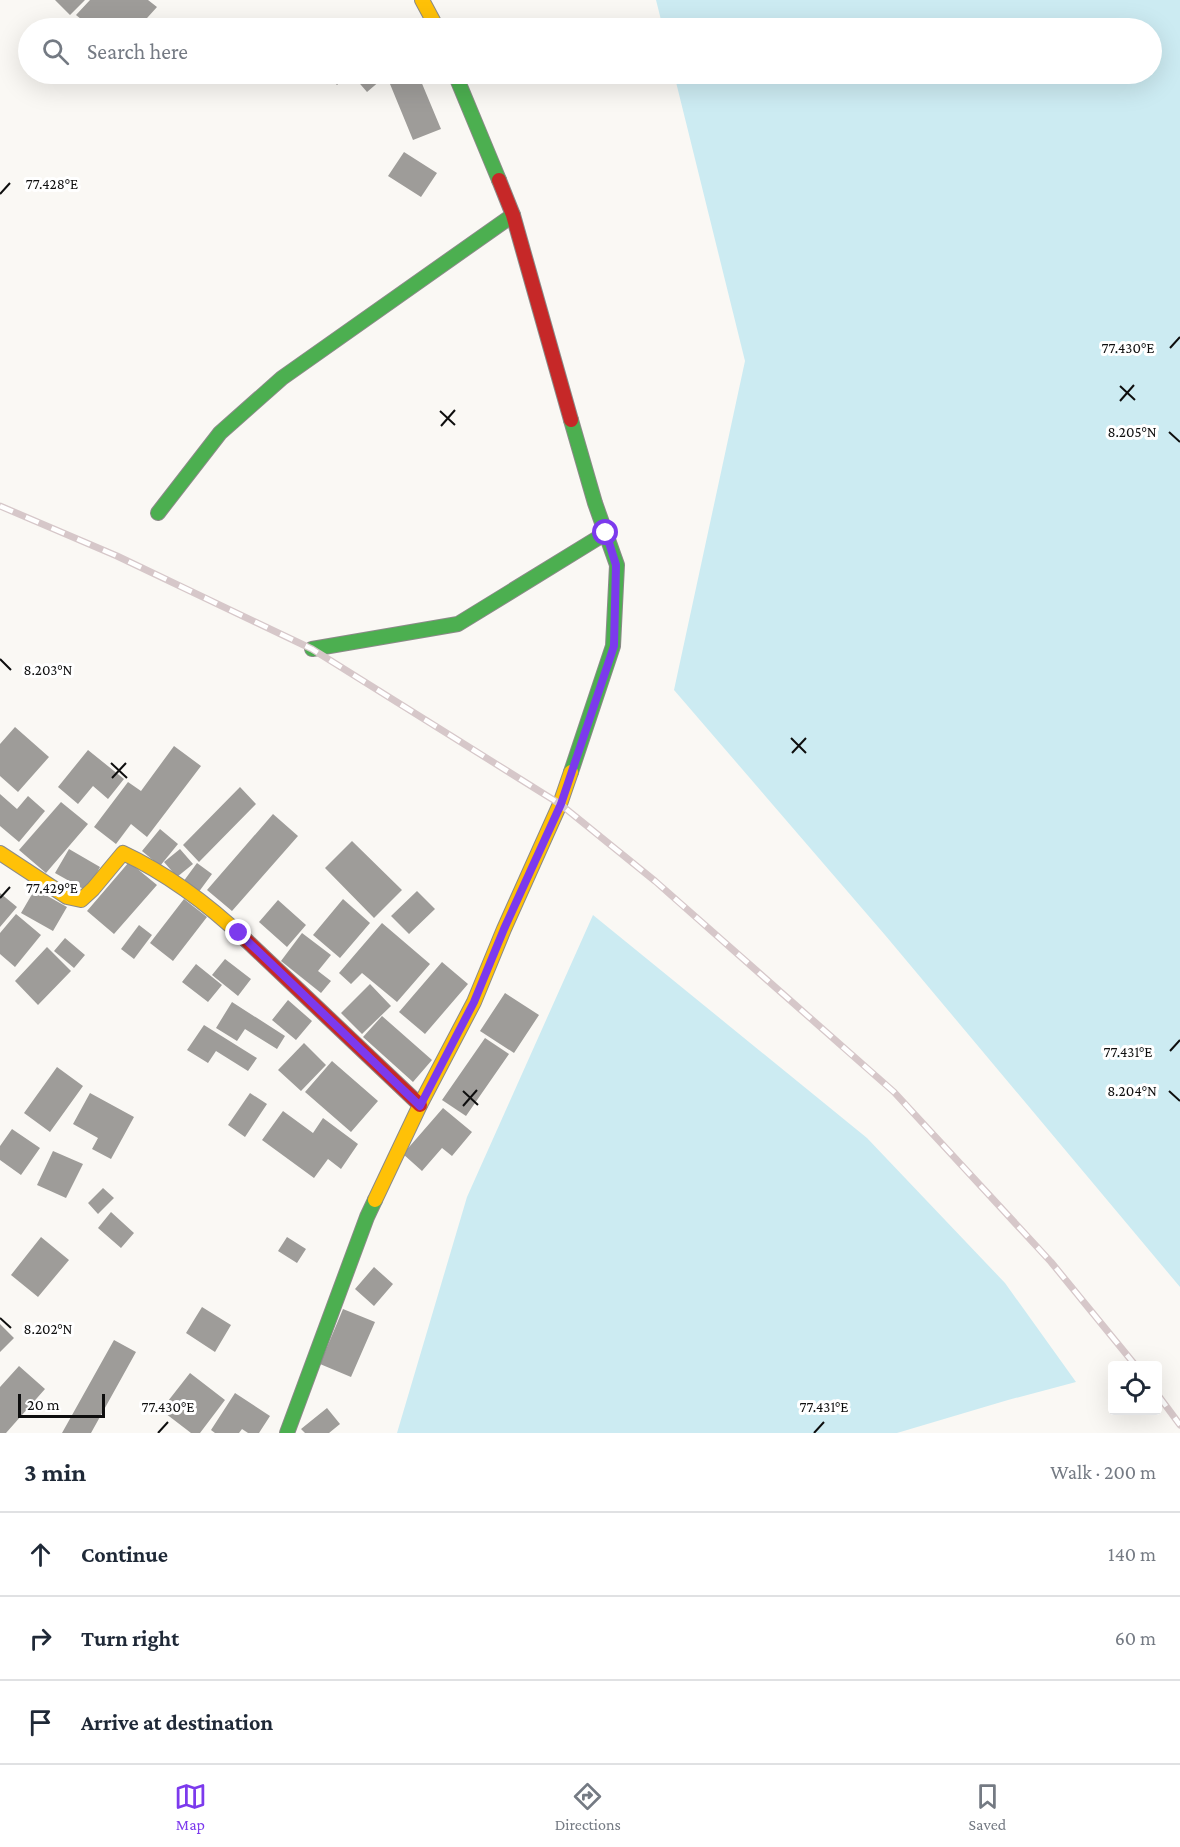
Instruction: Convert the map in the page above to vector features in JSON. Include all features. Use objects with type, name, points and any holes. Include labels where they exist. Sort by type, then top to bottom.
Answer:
[{"type":"street","points":[[422,0],[432,18]]},
{"type":"street","points":[[287,1433],[367,1217],[420,1106],[474,1002],[504,929],[561,804],[614,646],[616,565],[595,503],[513,215],[459,84]]},
{"type":"street","points":[[158,513],[220,433],[282,378],[513,215]]},
{"type":"street","points":[[312,649],[458,624],[606,533]]},
{"type":"street","points":[[0,853],[67,897],[81,900],[89,894],[123,853],[141,861],[214,912],[239,933],[420,1106]]},
{"type":"water","points":[[656,0],[1180,0],[1180,1287],[885,935],[674,690],[745,361],[676,84],[1162,84],[1162,18],[660,18]]},
{"type":"water","points":[[593,915],[867,1138],[1005,1283],[1076,1382],[897,1433],[397,1433],[467,1197]]},
{"type":"building","points":[[55,0],[85,0],[70,15]]},
{"type":"building","points":[[90,0],[148,0],[157,7],[147,18],[80,18],[76,15]]},
{"type":"building","points":[[360,84],[376,84],[367,92]]},
{"type":"building","points":[[390,84],[422,84],[441,129],[413,140]]},
{"type":"building","points":[[404,152],[437,173],[421,197],[388,176]]},
{"type":"building","points":[[15,727],[49,757],[18,792],[0,776],[0,744]]},
{"type":"building","points":[[174,746],[201,766],[147,837],[131,824],[116,844],[94,827],[128,782],[141,791]]},
{"type":"building","points":[[88,750],[124,779],[108,799],[93,786],[78,804],[58,787]]},
{"type":"building","points":[[240,787],[256,804],[199,862],[183,845]]},
{"type":"building","points":[[0,794],[17,809],[28,796],[45,811],[19,842],[0,826]]},
{"type":"building","points":[[61,802],[88,824],[46,873],[19,850]]},
{"type":"building","points":[[273,814],[298,836],[232,911],[207,890]]},
{"type":"building","points":[[160,829],[178,844],[160,866],[142,851]]},
{"type":"building","points":[[352,841],[402,890],[374,918],[325,868]]},
{"type":"building","points":[[69,849],[100,867],[87,891],[55,873]]},
{"type":"building","points":[[180,849],[193,864],[177,877],[164,862]]},
{"type":"building","points":[[129,862],[157,885],[114,934],[87,911]]},
{"type":"building","points":[[197,863],[212,874],[198,893],[183,882]]},
{"type":"building","points":[[35,889],[67,907],[53,931],[21,913]]},
{"type":"building","points":[[417,891],[435,909],[409,934],[391,916]]},
{"type":"building","points":[[0,893],[17,907],[0,927]]},
{"type":"building","points":[[184,899],[207,917],[173,961],[150,943]]},
{"type":"building","points":[[343,899],[370,923],[340,958],[313,935]]},
{"type":"building","points":[[278,900],[306,925],[287,947],[259,922]]},
{"type":"building","points":[[16,914],[41,935],[15,967],[0,954],[0,933]]},
{"type":"building","points":[[382,923],[430,964],[397,1002],[362,973],[351,984],[339,973]]},
{"type":"building","points":[[139,925],[152,935],[134,959],[121,949]]},
{"type":"building","points":[[302,933],[331,955],[318,971],[331,981],[321,993],[281,961]]},
{"type":"building","points":[[65,938],[85,955],[74,968],[54,951]]},
{"type":"building","points":[[47,947],[71,971],[38,1005],[15,981]]},
{"type":"building","points":[[225,959],[251,979],[238,996],[212,975]]},
{"type":"building","points":[[442,962],[468,984],[425,1034],[399,1012]]},
{"type":"building","points":[[196,964],[222,985],[208,1002],[182,982]]},
{"type":"building","points":[[370,984],[391,1006],[362,1034],[341,1013]]},
{"type":"building","points":[[505,993],[539,1015],[514,1053],[480,1031]]},
{"type":"building","points":[[288,1000],[312,1021],[296,1040],[272,1020]]},
{"type":"building","points":[[232,1002],[285,1036],[277,1049],[245,1029],[237,1041],[216,1028]]},
{"type":"building","points":[[382,1016],[432,1060],[413,1082],[363,1037]]},
{"type":"building","points":[[204,1025],[257,1058],[248,1071],[216,1051],[208,1063],[187,1050]]},
{"type":"building","points":[[485,1038],[509,1054],[466,1116],[442,1100]]},
{"type":"building","points":[[304,1043],[326,1065],[301,1091],[278,1070]]},
{"type":"building","points":[[332,1061],[378,1101],[351,1132],[305,1092]]},
{"type":"building","points":[[57,1067],[83,1086],[50,1132],[24,1113]]},
{"type":"building","points":[[90,1093],[134,1117],[111,1159],[92,1149],[98,1138],[73,1124]]},
{"type":"building","points":[[250,1093],[267,1104],[245,1137],[228,1125]]},
{"type":"building","points":[[443,1108],[472,1132],[452,1156],[442,1148],[422,1171],[403,1154]]},
{"type":"building","points":[[283,1111],[313,1133],[323,1118],[358,1144],[341,1169],[328,1159],[314,1178],[262,1140]]},
{"type":"building","points":[[12,1129],[40,1148],[21,1175],[0,1160],[0,1146]]},
{"type":"building","points":[[53,1151],[83,1164],[66,1198],[37,1185]]},
{"type":"building","points":[[103,1188],[114,1198],[98,1214],[88,1203]]},
{"type":"building","points":[[111,1212],[134,1233],[121,1248],[98,1228]]},
{"type":"building","points":[[41,1237],[69,1260],[38,1297],[11,1275]]},
{"type":"building","points":[[287,1237],[306,1249],[297,1263],[278,1251]]},
{"type":"building","points":[[374,1267],[393,1284],[374,1306],[355,1289]]},
{"type":"building","points":[[202,1307],[231,1325],[215,1352],[186,1333]]},
{"type":"building","points":[[343,1309],[375,1322],[351,1377],[320,1364]]},
{"type":"building","points":[[0,1324],[14,1338],[0,1352]]},
{"type":"building","points":[[114,1340],[136,1352],[91,1433],[62,1433]]},
{"type":"building","points":[[19,1366],[45,1389],[6,1433],[0,1433],[0,1387]]},
{"type":"building","points":[[190,1373],[225,1400],[200,1433],[191,1433],[161,1410]]},
{"type":"building","points":[[235,1393],[270,1416],[259,1433],[248,1433],[242,1429],[239,1433],[215,1433],[211,1430]]},
{"type":"building","points":[[327,1408],[340,1424],[329,1433],[305,1433],[301,1429]]},
{"type":"railway","points":[[0,506],[117,556],[312,649],[560,804],[655,881],[894,1092],[1051,1262],[1132,1361]]},
{"type":"railway","points":[[1162,1400],[1180,1425]]},
{"type":"traffic: fast","points":[[459,84],[499,180]]},
{"type":"traffic: fast","points":[[158,513],[220,433],[282,378],[513,215]]},
{"type":"traffic: fast","points":[[571,420],[595,503],[617,565],[613,646],[571,772]]},
{"type":"traffic: fast","points":[[312,649],[458,624],[606,533]]},
{"type":"traffic: fast","points":[[287,1433],[375,1200]]},
{"type":"traffic: slow","points":[[422,0],[432,18]]},
{"type":"traffic: slow","points":[[375,1200],[420,1105],[474,1002],[560,804],[571,772]]},
{"type":"traffic: slow","points":[[0,853],[67,897],[81,900],[123,853],[140,861],[188,892],[246,940]]},
{"type":"traffic: jam","points":[[499,180],[513,215],[571,420]]},
{"type":"traffic: jam","points":[[246,940],[420,1105]]},
{"type":"route","points":[[239,933],[420,1106],[474,1002],[504,929],[561,804],[614,646],[616,565],[606,533]]}]
